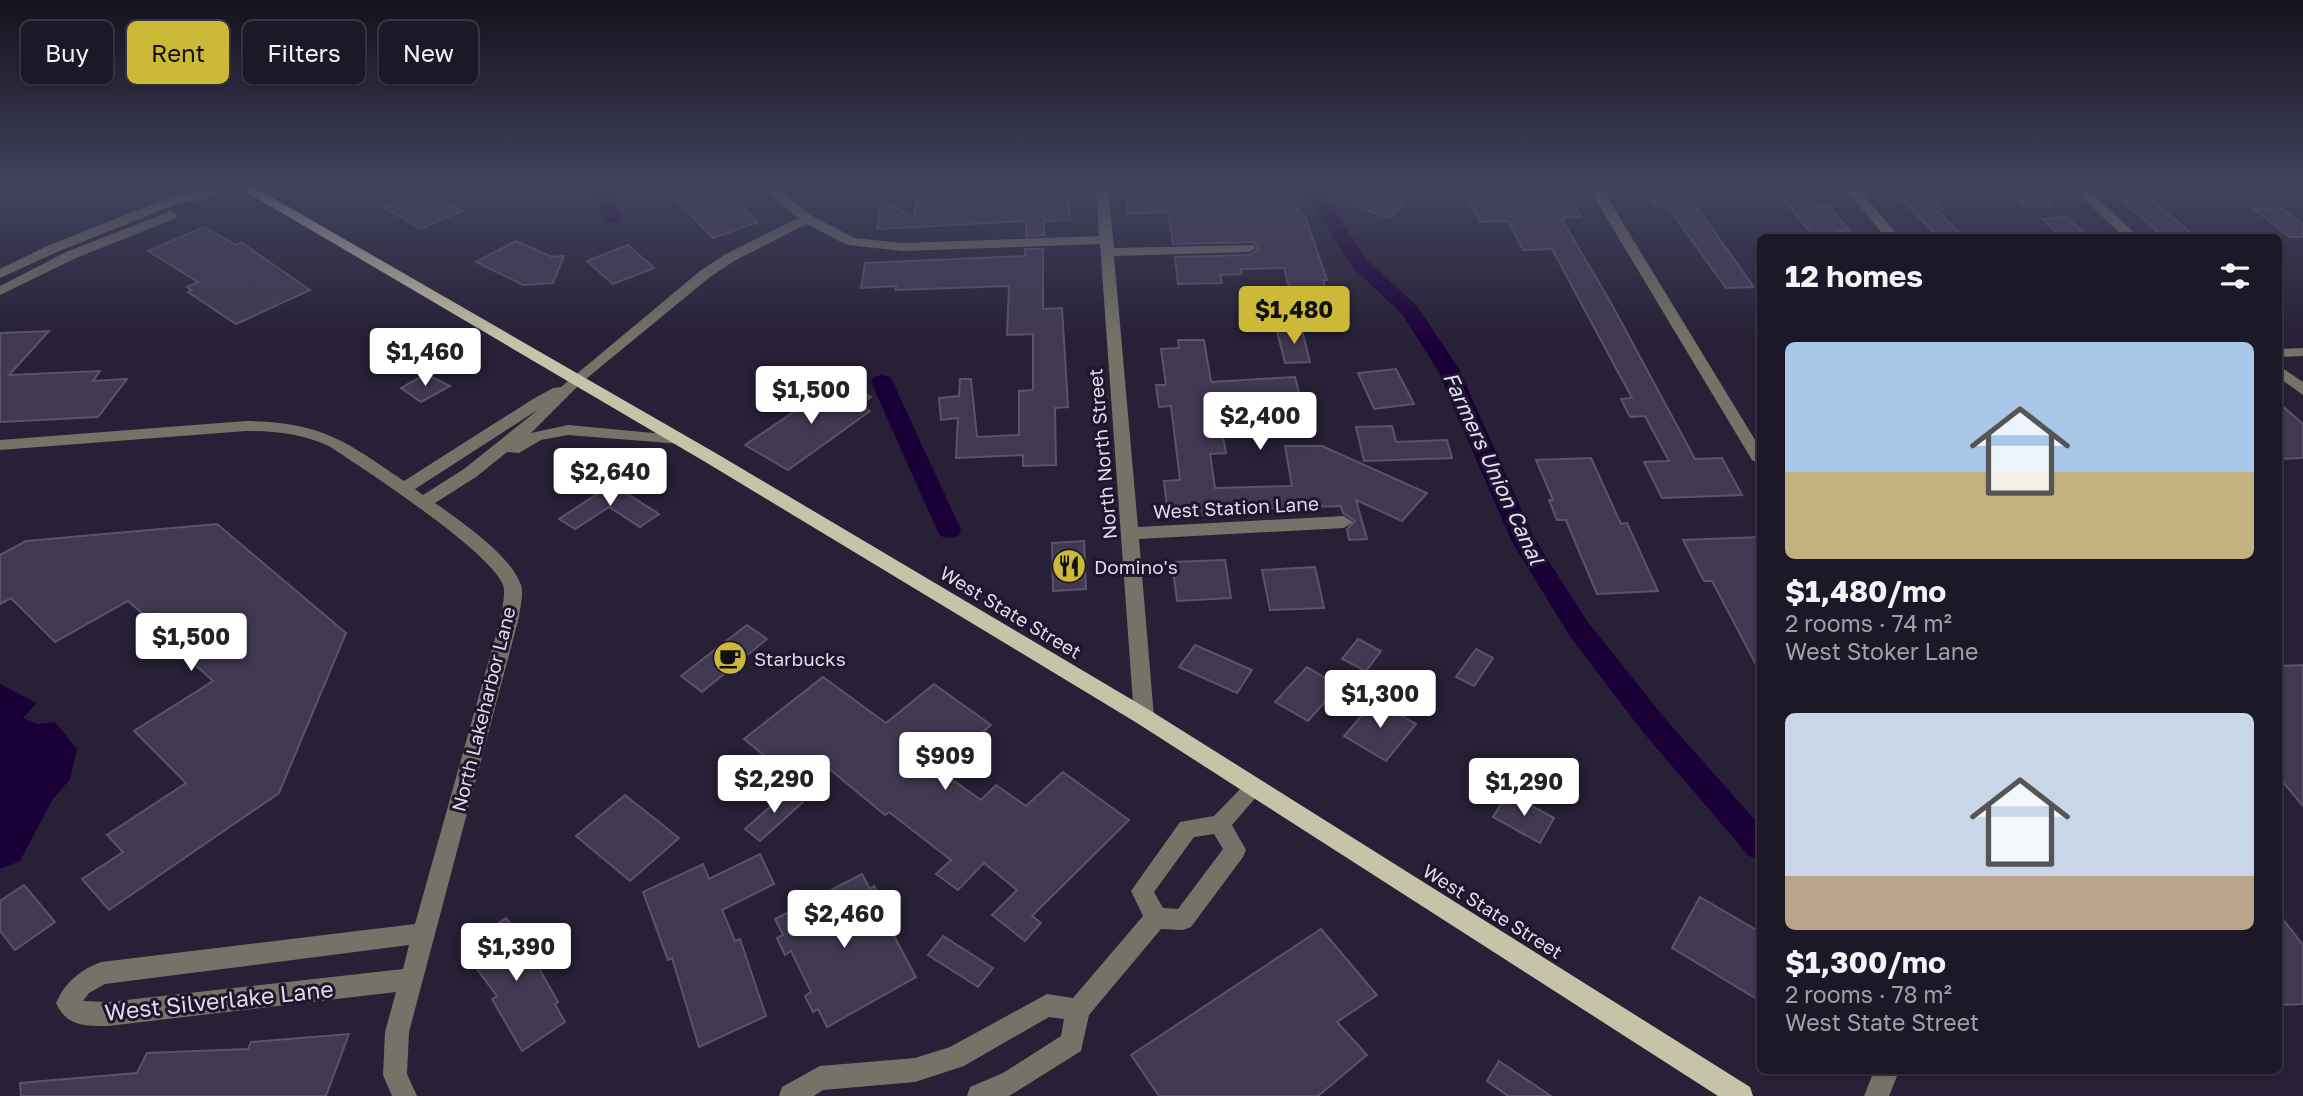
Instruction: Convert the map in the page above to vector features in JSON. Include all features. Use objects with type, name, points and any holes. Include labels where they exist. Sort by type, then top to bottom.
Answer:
[{"type":"main road","name":"West State Street","points":[[332,238],[1144,717],[1741,1096]]},
{"type":"street","points":[[0,274],[79,238]]},
{"type":"street","points":[[0,290],[71,255],[114,238]]},
{"type":"street","points":[[470,473],[545,413],[576,380],[705,274],[729,258],[769,238]]},
{"type":"street","points":[[844,238],[852,242],[903,247],[1249,248]]},
{"type":"street","name":"North North Street","points":[[1106,238],[1144,717]]},
{"type":"street","points":[[1625,238],[1757,455]]},
{"type":"street","points":[[2282,353],[2303,352]]},
{"type":"street","points":[[2282,372],[2303,390]]},
{"type":"street","points":[[402,490],[493,432],[520,411],[576,380]]},
{"type":"street","name":"North Lakeharbor Lane","points":[[0,445],[246,426],[283,426],[314,433],[335,443],[465,535],[496,562],[512,584],[510,617],[397,1032],[395,1075],[405,1096]]},
{"type":"street","points":[[422,503],[537,436],[553,432],[568,430],[675,440]]},
{"type":"street","name":"West Station Lane","points":[[1130,533],[1344,522]]},
{"type":"street","points":[[1156,918],[1142,891],[1188,829],[1220,824],[1254,788]]},
{"type":"street","points":[[1156,918],[1183,920],[1222,871],[1235,850],[1220,824]]},
{"type":"street","points":[[979,1096],[1012,1082],[1072,1043],[1078,1010],[1156,918]]},
{"type":"street","name":"West Silverlake Lane","points":[[411,979],[108,1014],[81,1014],[68,1003],[81,985],[101,973],[425,933]]},
{"type":"street","points":[[791,1096],[820,1078],[915,1070],[955,1057],[1047,1005],[1078,1010]]},
{"type":"street","points":[[1876,1096],[1885,1074]]},
{"type":"shaded area","points":[[0,684],[37,703],[23,718],[37,724],[55,722],[77,749],[70,779],[53,799],[20,861],[0,869]]},
{"type":"building","points":[[178,238],[224,238],[236,245],[242,243],[310,290],[236,324],[188,292],[192,290],[187,287],[198,282],[148,251]]},
{"type":"building","points":[[1172,238],[1313,238],[1327,280],[1323,280],[1334,318],[1297,319],[1284,268],[1241,269],[1242,274],[1220,275],[1222,283],[1178,284],[1175,257],[1249,255],[1257,250],[1254,242],[1173,244]]},
{"type":"building","points":[[1517,238],[1573,238],[1695,459],[1722,458],[1742,495],[1662,498],[1644,462],[1669,461],[1645,416],[1630,417],[1621,399],[1632,398],[1552,249],[1523,250]]},
{"type":"building","points":[[1690,238],[1719,238],[1754,287],[1726,288]]},
{"type":"building","points":[[516,241],[552,257],[564,256],[553,283],[523,285],[476,262]]},
{"type":"building","points":[[628,245],[654,268],[613,284],[587,261]]},
{"type":"building","points":[[1025,249],[1043,249],[1043,309],[1062,308],[1068,407],[1055,408],[1056,465],[1023,466],[1023,455],[956,458],[958,418],[941,420],[939,398],[959,396],[960,379],[971,379],[977,437],[1019,435],[1019,391],[1033,390],[1033,334],[1007,335],[1009,286],[895,290],[896,286],[861,288],[865,263],[1025,256]]},
{"type":"building","points":[[1302,330],[1310,362],[1285,363],[1277,331]]},
{"type":"building","points":[[49,331],[9,375],[100,371],[93,381],[127,379],[98,417],[0,422],[0,333]]},
{"type":"building","points":[[1178,340],[1204,340],[1211,382],[1295,377],[1301,400],[1217,404],[1226,453],[1210,454],[1215,488],[1292,486],[1285,446],[1322,446],[1427,493],[1402,521],[1356,500],[1367,539],[1349,540],[1347,529],[1355,521],[1343,513],[1341,506],[1247,509],[1248,514],[1168,516],[1164,481],[1180,480],[1171,406],[1159,407],[1156,385],[1166,385],[1161,349],[1179,348]]},
{"type":"building","points":[[1396,369],[1414,404],[1374,409],[1358,373]]},
{"type":"building","points":[[426,374],[450,386],[421,402],[401,388]]},
{"type":"building","points":[[839,381],[871,397],[860,405],[870,411],[788,470],[745,445]]},
{"type":"building","points":[[2282,406],[2303,424],[2303,458],[2282,459]]},
{"type":"building","points":[[1392,426],[1396,442],[1447,440],[1452,458],[1364,461],[1356,427]]},
{"type":"building","points":[[1591,458],[1621,524],[1627,523],[1658,591],[1597,594],[1566,520],[1557,520],[1549,500],[1553,500],[1536,460]]},
{"type":"building","points":[[612,484],[659,514],[640,527],[609,507],[575,529],[559,519]]},
{"type":"building","points":[[217,524],[346,633],[279,793],[109,910],[82,879],[123,852],[107,835],[186,783],[134,731],[213,681],[192,662],[205,654],[159,613],[149,619],[128,601],[55,642],[11,598],[0,604],[0,555],[26,541]]},
{"type":"building","points":[[1757,537],[1757,666],[1712,581],[1704,581],[1683,540]]},
{"type":"building","name":"Domino's","points":[[1084,541],[1086,589],[1053,591],[1052,543]]},
{"type":"building","points":[[1225,560],[1231,598],[1177,601],[1172,562]]},
{"type":"building","points":[[1315,567],[1324,608],[1270,610],[1262,570]]},
{"type":"building","name":"Starbucks","points":[[747,625],[767,639],[702,692],[681,676]]},
{"type":"building","points":[[1358,639],[1381,651],[1366,671],[1342,659]]},
{"type":"building","points":[[1195,645],[1252,670],[1237,693],[1179,667]]},
{"type":"building","points":[[1476,649],[1493,658],[1474,686],[1456,677]]},
{"type":"building","points":[[2303,665],[2303,806],[2282,781],[2282,666]]},
{"type":"building","points":[[1307,667],[1339,686],[1308,721],[1275,702]]},
{"type":"building","points":[[823,677],[886,723],[934,684],[991,725],[939,770],[981,800],[996,785],[1026,806],[1063,772],[1129,820],[1032,916],[1041,923],[1025,941],[992,915],[1017,890],[984,863],[958,890],[936,874],[951,860],[889,812],[885,815],[815,757],[791,777],[744,739]]},
{"type":"building","points":[[1375,700],[1416,724],[1386,761],[1344,736]]},
{"type":"building","points":[[789,790],[804,801],[760,841],[745,829]]},
{"type":"building","points":[[1508,793],[1554,818],[1540,843],[1493,817]]},
{"type":"building","points":[[625,795],[679,838],[630,881],[576,836]]},
{"type":"building","points":[[760,854],[774,884],[722,910],[735,941],[740,939],[766,1016],[699,1047],[672,958],[668,960],[643,892],[703,864],[709,879]]},
{"type":"building","points":[[862,874],[870,889],[874,886],[883,903],[878,906],[916,977],[827,1027],[818,1009],[813,1012],[805,996],[811,992],[791,951],[785,955],[777,938],[783,935],[775,919]]},
{"type":"building","points":[[24,885],[55,922],[15,950],[0,931],[0,901]]},
{"type":"building","points":[[1700,897],[1757,930],[1757,999],[1672,948]]},
{"type":"building","points":[[506,918],[540,961],[536,963],[558,1002],[555,1004],[565,1022],[522,1051],[492,999],[497,996],[462,949]]},
{"type":"building","points":[[2282,918],[2303,945],[2303,1004],[2282,1005]]},
{"type":"building","points":[[1321,929],[1377,995],[1337,1022],[1367,1055],[1318,1096],[1159,1096],[1131,1055]]},
{"type":"building","points":[[943,936],[993,968],[978,987],[928,955]]},
{"type":"building","points":[[349,1034],[326,1096],[21,1096],[20,1083],[137,1073],[147,1053],[248,1049],[251,1042]]},
{"type":"building","points":[[1499,1061],[1551,1096],[1508,1096],[1487,1081]]},
{"type":"waterway","name":"Farmers Union Canal","points":[[1343,238],[1361,265],[1410,310],[1448,369],[1523,540],[1578,628],[1652,723],[1757,844]]},
{"type":"waterway","points":[[882,382],[949,530]]},
{"type":"place","name":"Domino's","points":[[1069,566]]},
{"type":"place","name":"Starbucks","points":[[730,658]]}]
